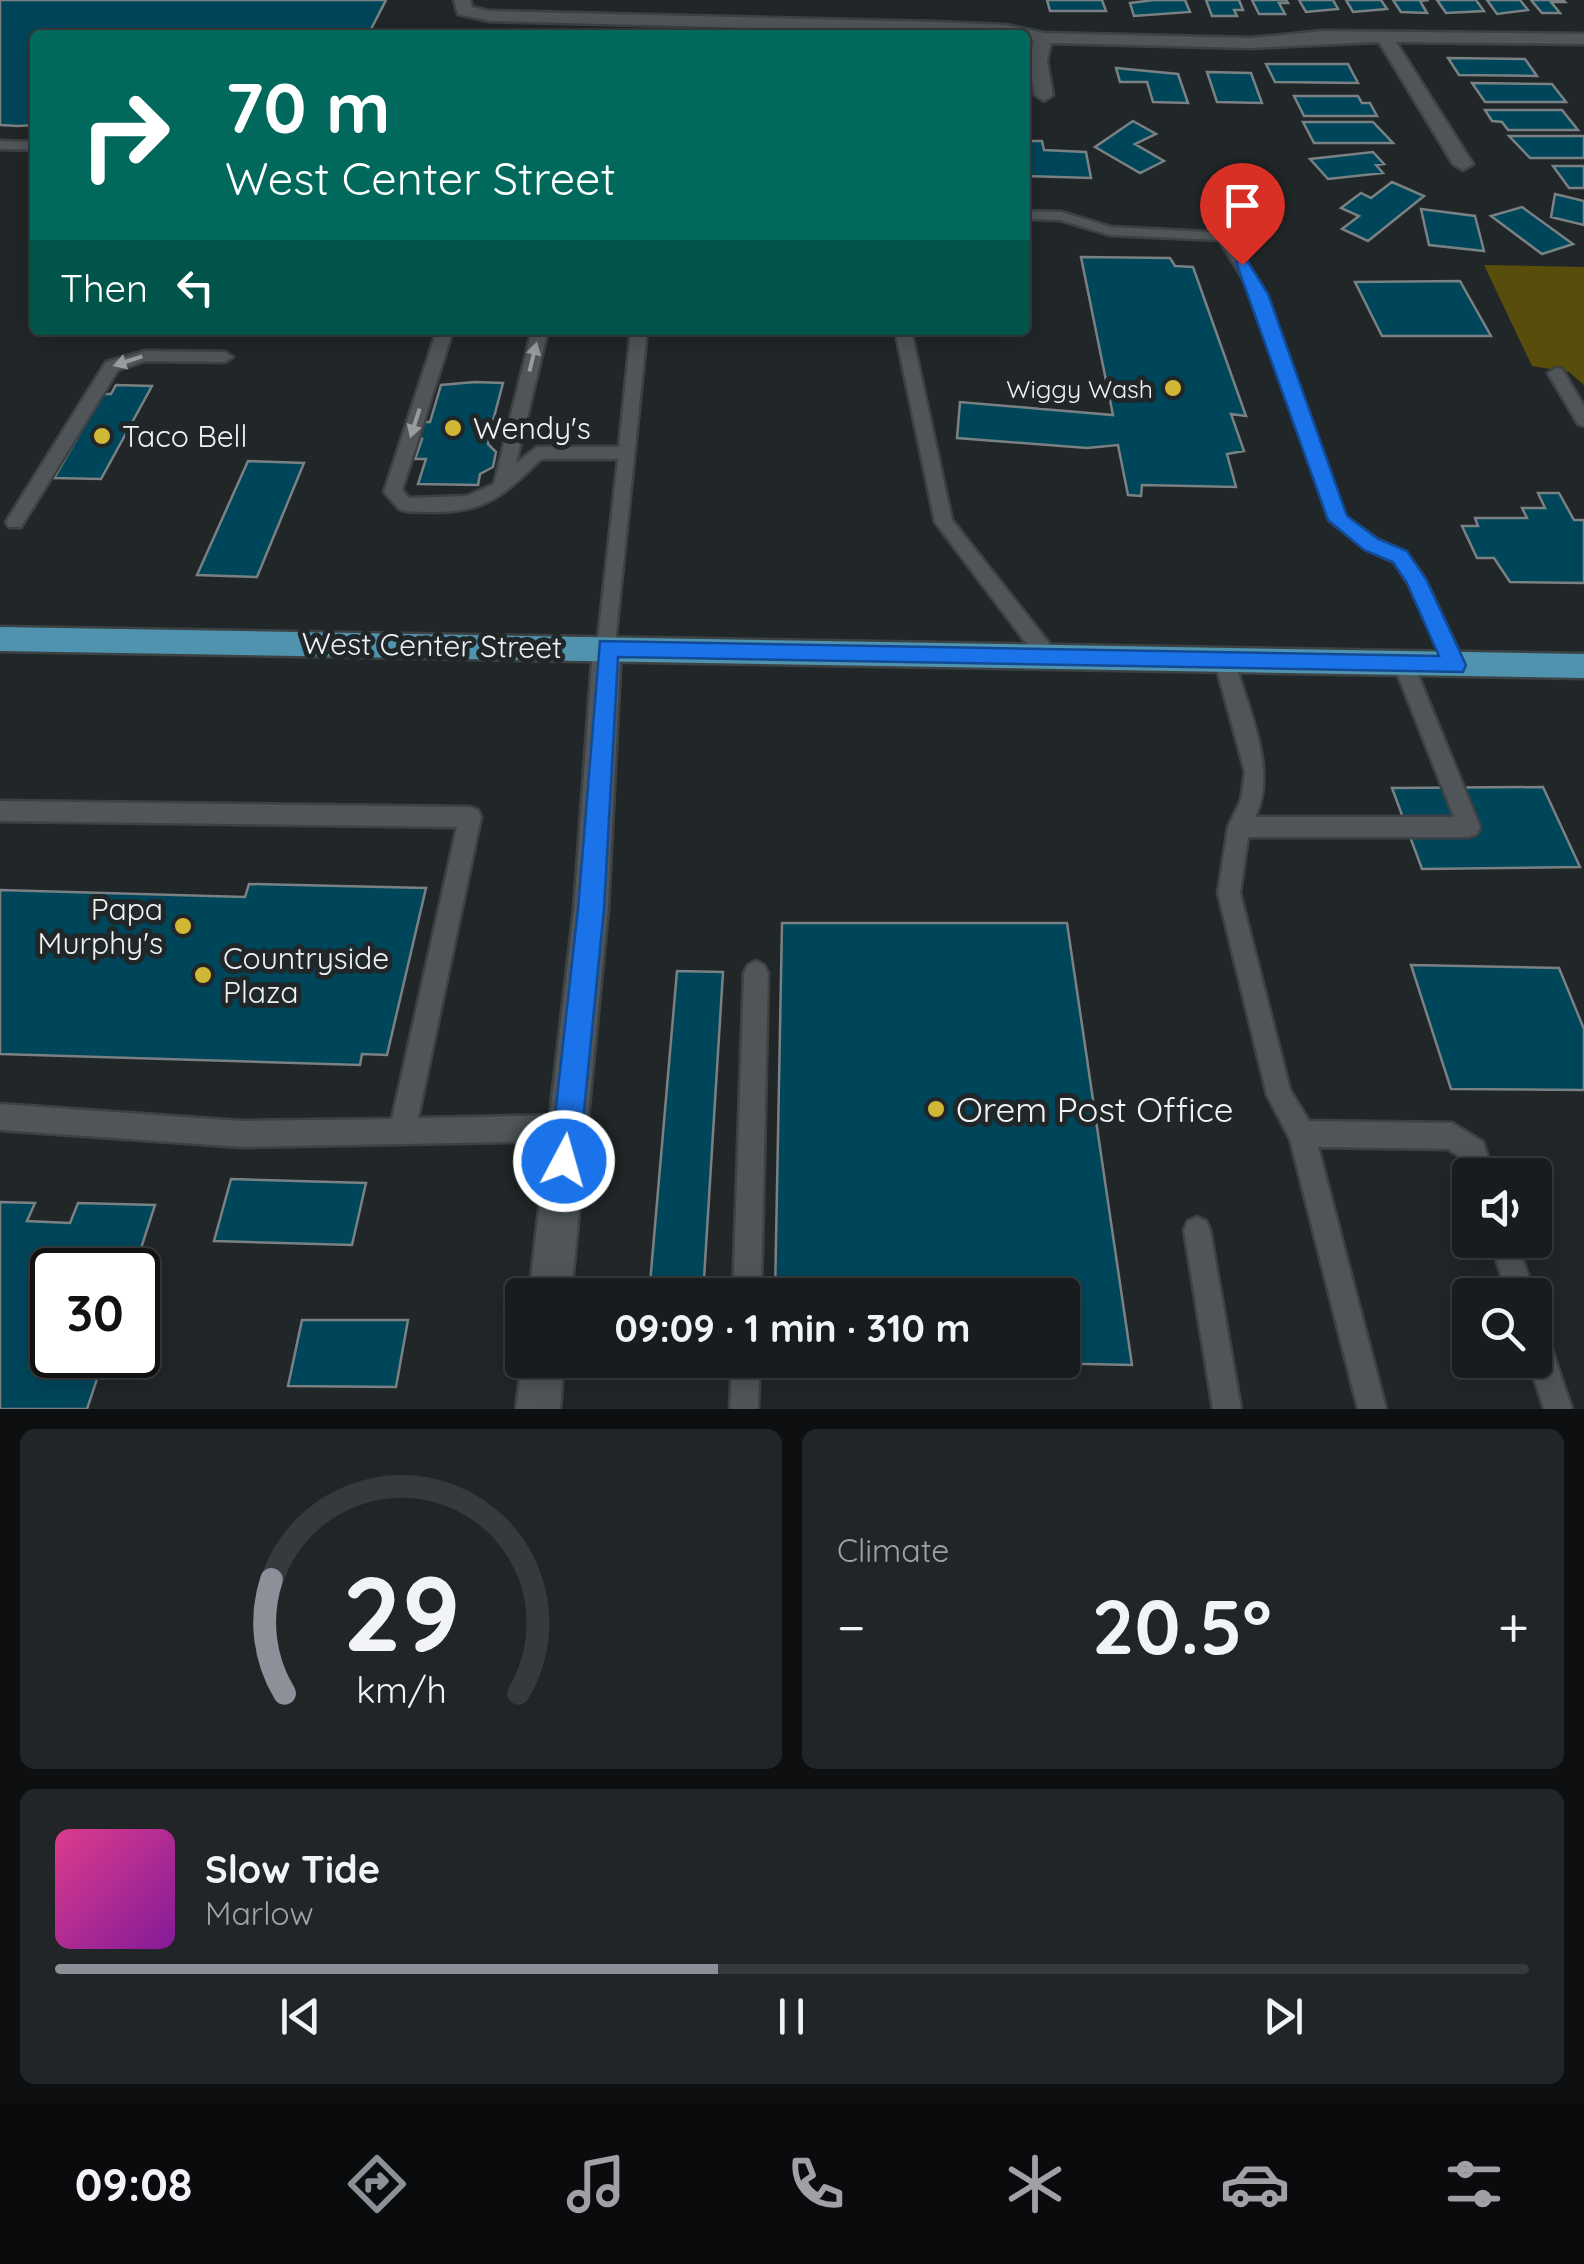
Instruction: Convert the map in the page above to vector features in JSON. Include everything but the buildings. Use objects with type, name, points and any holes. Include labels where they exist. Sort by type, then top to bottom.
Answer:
[{"type":"main road","name":"West Center Street","points":[[0,639],[1584,666]]},
{"type":"street","points":[[463,5],[489,16],[645,29],[1006,30]]},
{"type":"street","points":[[1030,35],[1251,43],[1384,36],[1584,38]]},
{"type":"street","points":[[1384,36],[1463,164]]},
{"type":"street","points":[[1044,38],[1038,61],[1044,95]]},
{"type":"street","points":[[552,1278],[591,909],[608,648]]},
{"type":"street","points":[[538,1409],[541,1378]]},
{"type":"lane","points":[[0,145],[30,146]]},
{"type":"lane","points":[[1030,215],[1061,216],[1110,231],[1224,236],[1260,294],[1338,520],[1371,544],[1400,556],[1416,579],[1455,665]]},
{"type":"lane","points":[[442,335],[393,492],[405,504],[462,506],[483,501],[536,453],[626,453]]},
{"type":"lane","points":[[502,487],[539,335]]},
{"type":"lane","points":[[608,648],[638,335]]},
{"type":"lane","points":[[903,335],[944,522],[1049,658]]},
{"type":"lane","points":[[15,522],[112,366],[144,356],[224,357]]},
{"type":"lane","points":[[1556,373],[1584,420]]},
{"type":"lane","points":[[1225,662],[1255,772],[1252,802],[1239,827],[1228,893],[1279,1095],[1302,1134],[1372,1409]]},
{"type":"lane","points":[[1239,827],[1468,827],[1404,665]]},
{"type":"lane","points":[[0,811],[470,817],[402,1132]]},
{"type":"lane","points":[[747,1278],[756,972]]},
{"type":"lane","points":[[0,1117],[242,1134],[568,1128]]},
{"type":"lane","points":[[1302,1134],[1452,1136],[1474,1151],[1476,1158]]},
{"type":"lane","points":[[1196,1230],[1227,1409]]},
{"type":"lane","points":[[744,1409],[745,1378]]},
{"type":"lane","points":[[1548,1378],[1558,1409]]},
{"type":"shaded area","points":[[1484,265],[1584,267],[1584,385],[1569,372],[1532,366]]},
{"type":"place","name":"Wiggy Wash","points":[[1173,388]]},
{"type":"place","name":"Wendy's","points":[[453,428]]},
{"type":"place","name":"Taco Bell","points":[[102,436]]},
{"type":"place","name":"Papa Murphy's","points":[[183,926]]},
{"type":"place","name":"Countryside Plaza","points":[[203,975]]},
{"type":"place","name":"Orem Post Office","points":[[936,1109]]},
{"type":"route","points":[[564,1161],[591,909],[608,648],[1455,665],[1416,579],[1400,556],[1371,544],[1338,520],[1260,294],[1242,265]]}]
